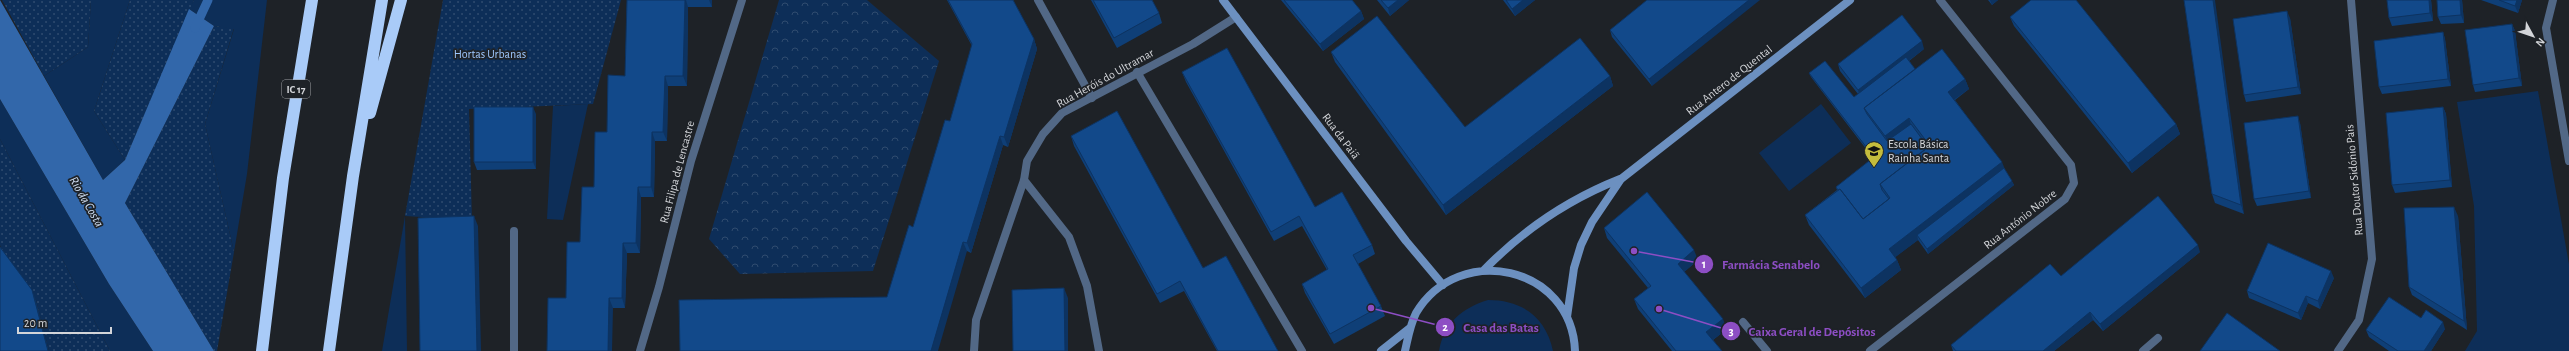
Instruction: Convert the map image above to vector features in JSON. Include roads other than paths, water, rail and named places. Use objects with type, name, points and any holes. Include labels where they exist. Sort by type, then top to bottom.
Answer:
[{"type":"highway","points":[[303,0],[303,48]]},
{"type":"highway","name":"IC 17","points":[[262,351],[283,178],[312,0]]},
{"type":"highway","points":[[328,351],[352,182],[382,0]]},
{"type":"highway","points":[[352,182],[401,0]]},
{"type":"street","name":"Rua Filipa de Lencastre","points":[[640,351],[660,287],[691,161],[742,0]]},
{"type":"street","points":[[1038,0],[1092,98]]},
{"type":"street","name":"Rua da Paiã","points":[[1223,0],[1406,241],[1442,285]]},
{"type":"street","name":"Rua Antero de Quental","points":[[1484,270],[1525,232],[1547,216],[1571,201],[1622,179],[1850,0]]},
{"type":"street","name":"Rua António Nobre","points":[[1870,351],[2066,199],[2074,183],[2071,165],[1940,0]]},
{"type":"street","name":"Rua Doutor Sidónio Pais","points":[[2338,351],[2359,320],[2372,259],[2351,0]]},
{"type":"street","points":[[2553,0],[2546,28],[2569,161]]},
{"type":"street","name":"Rua Heróis do Ultramar","points":[[974,351],[976,320],[1024,180],[1026,161],[1042,134],[1062,113],[1092,98],[1137,72],[1193,44],[1236,17]]},
{"type":"street","points":[[1137,72],[1302,351]]},
{"type":"street","name":"Rua Antero de Quental","points":[[1567,316],[1572,274],[1581,245],[1592,222],[1622,179]]},
{"type":"street","points":[[1024,180],[1069,237],[1087,286],[1099,351]]},
{"type":"street","points":[[514,231],[514,351]]},
{"type":"street","points":[[1405,351],[1410,328],[1417,313],[1428,298],[1442,285],[1468,273],[1484,270],[1510,272],[1533,281],[1552,296],[1567,316],[1574,339],[1575,351]]},
{"type":"street","points":[[1743,322],[1766,351]]},
{"type":"street","points":[[1381,351],[1410,328]]},
{"type":"street","points":[[2143,351],[2158,338]]},
{"type":"water","name":"Rio da Costa","points":[[0,0],[103,180],[125,160],[189,9],[214,26],[125,203],[214,351],[153,351],[109,284],[0,99]]},
{"type":"waterway","points":[[195,28],[208,0]]},
{"type":"place","name":"Escola Básica Rainha Santa","points":[[1874,168]]},
{"type":"place","name":"Farmácia Senabelo","points":[[1634,251]]},
{"type":"place","name":"Casa das Batas","points":[[1371,308]]},
{"type":"place","name":"Caixa Geral de Depósitos","points":[[1659,309]]},
{"type":"park label","name":"Hortas Urbanas","points":[[490,54]]}]
